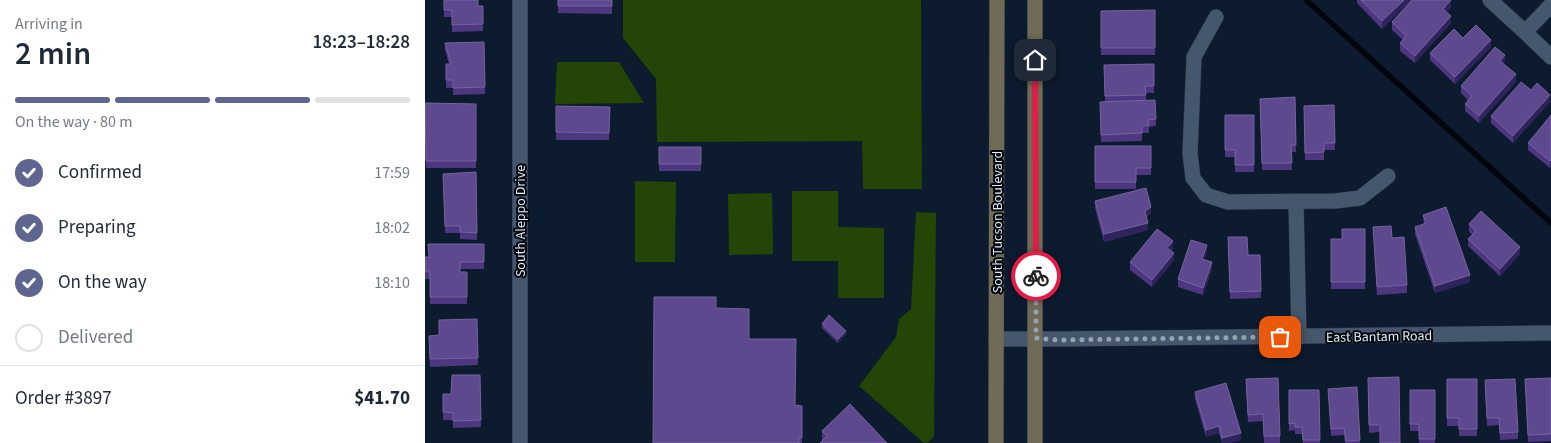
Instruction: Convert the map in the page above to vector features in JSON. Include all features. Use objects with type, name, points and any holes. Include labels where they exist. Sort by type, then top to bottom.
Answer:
[{"type":"main road","name":"South Tucson Boulevard","points":[[996,443],[997,0]]},
{"type":"main road","points":[[1035,0],[1035,443]]},
{"type":"street","name":"South Aleppo Drive","points":[[520,0],[520,443]]},
{"type":"street","points":[[1490,0],[1551,57]]},
{"type":"street","points":[[1525,32],[1551,5]]},
{"type":"street","points":[[1216,17],[1194,57],[1190,153],[1193,178],[1200,197],[1206,195],[1228,202],[1335,201],[1360,198],[1388,176]]},
{"type":"street","points":[[1296,202],[1299,337]]},
{"type":"street","name":"East Bantam Road","points":[[996,338],[1058,340],[1551,333]]},
{"type":"green space","points":[[623,0],[921,0],[922,189],[863,189],[862,141],[657,142],[656,79],[623,38]]},
{"type":"green space","points":[[557,62],[619,62],[644,103],[555,104]]},
{"type":"green space","points":[[635,181],[676,182],[675,262],[635,262]]},
{"type":"green space","points":[[792,191],[838,191],[838,227],[884,228],[884,298],[838,298],[838,261],[792,261]]},
{"type":"green space","points":[[772,193],[773,254],[729,255],[728,194]]},
{"type":"green space","points":[[916,212],[936,213],[934,437],[927,443],[924,443],[859,386],[896,337],[899,319],[911,309]]},
{"type":"building","points":[[444,0],[478,0],[478,6],[483,6],[483,24],[452,25],[452,10],[444,10]]},
{"type":"building","points":[[558,0],[612,0],[612,6],[558,6]]},
{"type":"building","points":[[1361,0],[1404,0],[1382,21]]},
{"type":"building","points":[[1412,0],[1451,0],[1443,9],[1451,16],[1415,56],[1400,43],[1406,36],[1392,22]]},
{"type":"building","points":[[1155,10],[1155,48],[1101,48],[1101,11]]},
{"type":"building","points":[[1476,25],[1491,40],[1455,77],[1430,53],[1454,29],[1463,38]]},
{"type":"building","points":[[484,42],[485,87],[453,88],[453,80],[446,80],[446,64],[451,64],[445,43]]},
{"type":"building","points":[[1495,47],[1505,55],[1500,61],[1516,74],[1479,116],[1465,104],[1472,96],[1461,86]]},
{"type":"building","points":[[1154,64],[1154,86],[1145,86],[1146,95],[1105,96],[1104,65]]},
{"type":"building","points":[[1521,82],[1531,90],[1537,83],[1550,95],[1513,136],[1491,116]]},
{"type":"building","points":[[1295,97],[1296,145],[1291,145],[1292,163],[1262,163],[1260,99]]},
{"type":"building","points":[[1155,100],[1156,119],[1148,120],[1149,125],[1142,126],[1142,133],[1101,135],[1100,102]]},
{"type":"building","points":[[425,103],[476,104],[476,161],[426,161]]},
{"type":"building","points":[[1334,105],[1335,143],[1324,143],[1324,152],[1305,153],[1304,106]]},
{"type":"building","points":[[556,106],[610,107],[609,133],[556,132]]},
{"type":"building","points":[[1225,115],[1254,115],[1254,165],[1235,165],[1235,150],[1225,150]]},
{"type":"building","points":[[1551,115],[1551,160],[1550,161],[1528,143]]},
{"type":"building","points":[[1095,146],[1151,146],[1151,168],[1136,168],[1136,182],[1095,182]]},
{"type":"building","points":[[659,147],[701,147],[701,164],[659,164]]},
{"type":"building","points":[[476,172],[477,233],[460,232],[460,226],[445,226],[443,174]]},
{"type":"building","points":[[1146,188],[1151,207],[1145,211],[1148,223],[1104,234],[1095,201]]},
{"type":"building","points":[[1446,207],[1470,275],[1435,286],[1415,227],[1426,223],[1423,215]]},
{"type":"building","points":[[1481,211],[1520,247],[1500,269],[1468,239],[1476,231],[1469,224]]},
{"type":"building","points":[[1391,226],[1392,238],[1404,237],[1407,285],[1377,287],[1373,227]]},
{"type":"building","points":[[1157,229],[1173,241],[1167,248],[1174,253],[1152,280],[1130,262]]},
{"type":"building","points":[[1342,229],[1365,229],[1365,282],[1331,282],[1331,239],[1342,239]]},
{"type":"building","points":[[1228,237],[1247,237],[1248,255],[1260,255],[1261,291],[1230,292]]},
{"type":"building","points":[[1191,240],[1207,245],[1202,259],[1212,262],[1203,288],[1178,279]]},
{"type":"building","points":[[428,244],[484,244],[484,262],[460,262],[460,272],[467,272],[467,297],[430,297],[430,271],[425,271],[425,257],[429,257]]},
{"type":"building","points":[[654,297],[716,297],[716,308],[749,309],[749,339],[796,339],[795,405],[802,406],[802,438],[799,438],[799,443],[653,443]]},
{"type":"building","points":[[829,315],[846,331],[838,339],[822,324]]},
{"type":"building","points":[[477,319],[478,358],[430,359],[429,336],[439,335],[439,320]]},
{"type":"building","points":[[452,375],[480,375],[481,420],[453,421],[453,413],[443,412],[443,394],[451,394]]},
{"type":"building","points":[[1399,377],[1400,443],[1380,443],[1380,425],[1369,425],[1368,378]]},
{"type":"building","points":[[1278,378],[1280,436],[1264,436],[1263,414],[1248,415],[1246,379]]},
{"type":"building","points":[[1551,378],[1551,434],[1528,435],[1525,379]]},
{"type":"building","points":[[1447,379],[1477,379],[1477,429],[1459,429],[1459,418],[1447,418]]},
{"type":"building","points":[[1515,379],[1518,432],[1500,433],[1499,418],[1487,418],[1485,380]]},
{"type":"building","points":[[1226,383],[1241,433],[1222,438],[1219,426],[1206,430],[1195,392]]},
{"type":"building","points":[[1357,387],[1360,440],[1346,441],[1344,428],[1331,429],[1328,389]]},
{"type":"building","points":[[1289,390],[1319,390],[1320,440],[1303,440],[1302,427],[1295,427],[1295,423],[1289,424]]},
{"type":"building","points":[[1410,390],[1435,390],[1435,439],[1419,439],[1419,424],[1410,424]]},
{"type":"building","points":[[850,404],[887,443],[820,443],[827,436],[822,431]]},
{"type":"waterway","points":[[1306,0],[1551,223]]},
{"type":"way so far","points":[[1036,276],[1036,338],[1058,340],[1280,337]]},
{"type":"route","points":[[1035,60],[1036,276]]}]
